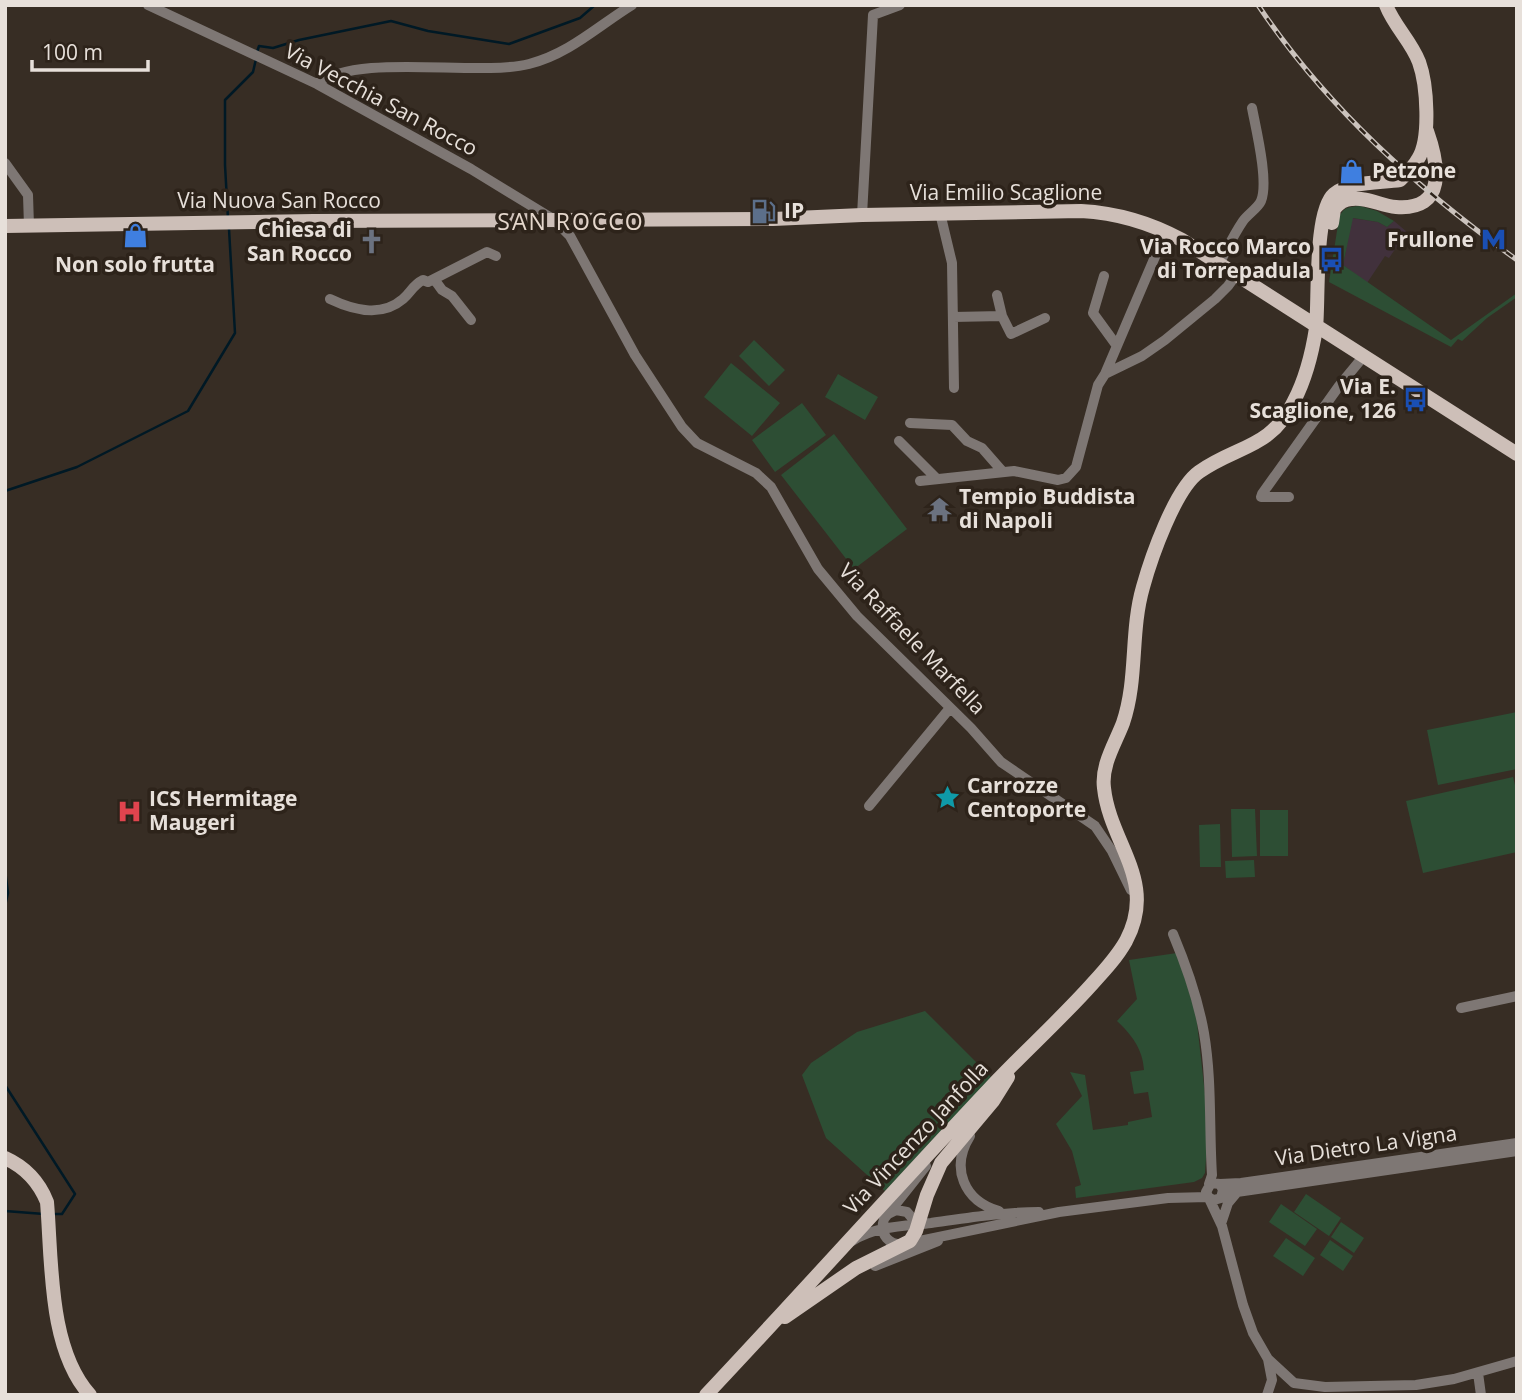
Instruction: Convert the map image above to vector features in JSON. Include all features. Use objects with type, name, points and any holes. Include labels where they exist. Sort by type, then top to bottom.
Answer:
[{"type":"main road","points":[[1386,5],[1391,20],[1409,43],[1419,62],[1426,105],[1426,127],[1419,159],[1400,180],[1393,197],[1396,207]]},
{"type":"main road","points":[[1320,271],[1329,245],[1334,209],[1341,202],[1364,199],[1396,207],[1421,204],[1435,188],[1436,168],[1426,127]]},
{"type":"main road","points":[[1013,1066],[1074,1004],[1114,958],[1127,939],[1137,906],[1134,872],[1109,810],[1103,787],[1105,768],[1130,700],[1136,622],[1153,554],[1171,512],[1195,474],[1256,444],[1286,417],[1305,377],[1316,326],[1320,271],[1318,259],[1323,215],[1332,195],[1344,188],[1400,180]]},
{"type":"main road","name":"Via Emilio Scaglione","points":[[553,219],[774,219],[1081,211],[1132,218],[1166,231],[1517,454]]},
{"type":"main road","name":"Via Nuova San Rocco","points":[[5,226],[553,219]]},
{"type":"main road","name":"Via Vincenzo Janfolla","points":[[767,1329],[856,1268],[905,1244],[914,1236],[941,1163],[985,1112],[1002,1089],[1013,1066]]},
{"type":"main road","name":"Via Vincenzo Janfolla","points":[[706,1395],[1013,1066]]},
{"type":"main road","points":[[5,1158],[32,1177],[42,1189],[47,1202],[60,1333],[74,1372],[90,1395]]},
{"type":"street","name":"Via Vecchia San Rocco","points":[[148,5],[317,84],[471,169],[553,219]]},
{"type":"street","points":[[317,84],[326,78],[345,73],[389,67],[461,69],[529,64],[579,44],[632,5]]},
{"type":"street","points":[[862,215],[873,15],[900,5]]},
{"type":"street","points":[[1219,264],[1241,225],[1260,203],[1263,194],[1261,152],[1252,108]]},
{"type":"street","points":[[5,163],[28,195],[29,226]]},
{"type":"street","points":[[940,213],[952,263],[954,388]]},
{"type":"street","name":"Via Raffaele Marfella","points":[[553,219],[570,236],[635,355],[682,427],[697,443],[756,473],[771,487],[818,569],[857,616],[1001,762],[1095,826],[1128,881],[1137,906]]},
{"type":"street","points":[[920,481],[1014,471],[1058,480],[1071,474],[1082,448],[1098,385],[1166,231]]},
{"type":"street","points":[[330,299],[363,312],[378,309],[400,302],[414,284],[433,279],[487,253],[496,256]]},
{"type":"street","points":[[1105,374],[1142,356],[1165,340],[1215,299],[1236,275]]},
{"type":"street","points":[[1104,276],[1093,313],[1117,346]]},
{"type":"street","points":[[433,279],[442,290],[452,296],[471,320]]},
{"type":"street","points":[[997,295],[1002,316],[1012,334],[1045,318]]},
{"type":"street","points":[[953,317],[1002,316]]},
{"type":"street","points":[[1289,497],[1261,497],[1339,386],[1363,357]]},
{"type":"street","points":[[910,423],[952,425],[967,441],[982,448],[1003,472]]},
{"type":"street","points":[[899,441],[937,480]]},
{"type":"street","points":[[869,806],[950,708]]},
{"type":"street","points":[[1172,934],[1192,986],[1204,1035],[1214,1188],[1247,1320],[1268,1359],[1294,1383]]},
{"type":"street","points":[[1461,1008],[1517,996]]},
{"type":"street","points":[[985,1112],[964,1145],[962,1175],[970,1195],[978,1202],[988,1208],[1006,1212]]},
{"type":"street","points":[[952,1129],[886,1215],[882,1230],[893,1243],[905,1244],[1059,1212],[1168,1198],[1214,1188]]},
{"type":"street","name":"Via Dietro La Vigna","points":[[1214,1188],[1517,1143]]},
{"type":"street","name":"Via Dietro La Vigna","points":[[1214,1188],[1238,1191],[1517,1151]]},
{"type":"street","points":[[1222,1224],[1228,1203],[1238,1191]]},
{"type":"street","points":[[843,1247],[896,1210],[907,1212],[918,1225]]},
{"type":"street","points":[[859,1236],[882,1230],[1006,1212],[1059,1212]]},
{"type":"street","points":[[817,1295],[888,1260],[968,1231]]},
{"type":"street","points":[[1268,1359],[1269,1390],[1284,1381],[1325,1387],[1396,1387],[1454,1379],[1517,1361]]},
{"type":"street","points":[[1478,1373],[1481,1395]]},
{"type":"shaded area","points":[[1352,218],[1378,222],[1387,227],[1394,221],[1407,232],[1389,258],[1385,256],[1367,283],[1343,265]]},
{"type":"green space","points":[[1360,206],[1377,211],[1394,221],[1387,227],[1378,222],[1353,218],[1343,265],[1451,340],[1517,293],[1517,297],[1487,318],[1462,341],[1458,339],[1451,347],[1329,282],[1339,218],[1347,208]]},
{"type":"green space","points":[[754,340],[785,370],[769,386],[739,356]]},
{"type":"green space","points":[[731,363],[780,403],[752,436],[704,397]]},
{"type":"green space","points":[[838,374],[878,397],[865,420],[825,397]]},
{"type":"green space","points":[[802,403],[826,435],[775,472],[752,440]]},
{"type":"green space","points":[[834,434],[907,529],[854,569],[781,475]]},
{"type":"green space","points":[[1517,712],[1517,769],[1438,785],[1427,730]]},
{"type":"green space","points":[[1513,777],[1517,793],[1517,852],[1423,873],[1406,801]]},
{"type":"green space","points":[[1231,809],[1255,809],[1257,856],[1232,857]]},
{"type":"green space","points":[[1260,810],[1288,810],[1288,856],[1260,856]]},
{"type":"green space","points":[[1220,824],[1221,867],[1200,867],[1199,825]]},
{"type":"green space","points":[[1254,860],[1255,877],[1226,878],[1225,861]]},
{"type":"green space","points":[[1177,953],[1196,1014],[1205,1094],[1205,1173],[1194,1182],[1076,1198],[1075,1187],[1081,1185],[1072,1151],[1056,1124],[1082,1096],[1070,1072],[1085,1075],[1093,1130],[1128,1125],[1128,1122],[1152,1117],[1148,1092],[1134,1094],[1130,1072],[1144,1070],[1139,1049],[1117,1021],[1137,999],[1129,960]]},
{"type":"green space","points":[[925,1011],[991,1077],[885,1191],[826,1138],[802,1075],[811,1063],[857,1032]]},
{"type":"green space","points":[[1306,1194],[1341,1218],[1329,1236],[1294,1212]]},
{"type":"green space","points":[[1281,1204],[1317,1229],[1305,1246],[1269,1222]]},
{"type":"green space","points":[[1341,1222],[1364,1238],[1354,1253],[1331,1237]]},
{"type":"green space","points":[[1286,1238],[1315,1258],[1303,1276],[1273,1256]]},
{"type":"green space","points":[[1330,1240],[1353,1256],[1343,1271],[1320,1255]]},
{"type":"waterway","points":[[257,52],[259,46],[273,48],[391,21],[428,31],[509,44],[580,18],[595,5]]},
{"type":"waterway","points":[[228,219],[225,100],[253,72],[256,59]]},
{"type":"waterway","points":[[5,491],[77,467],[188,411],[235,333],[229,229]]},
{"type":"waterway","points":[[5,870],[8,893],[5,906]]},
{"type":"waterway","points":[[5,1085],[75,1194],[62,1214],[55,1214]]},
{"type":"waterway","points":[[5,1211],[44,1214]]},
{"type":"railway","points":[[1258,5],[1314,78],[1376,144],[1444,204],[1517,260]]},
{"type":"place","name":"Petzone","points":[[1352,171]]},
{"type":"place","name":"IP","points":[[764,211]]},
{"type":"place","name":"Non solo frutta","points":[[135,236]]},
{"type":"place","name":"Frullone","points":[[1494,240]]},
{"type":"place","name":"Chiesa di San Rocco","points":[[372,242]]},
{"type":"place","name":"Via Rocco Marco di Torrepadula","points":[[1331,259]]},
{"type":"place","name":"Via E. Scaglione, 126","points":[[1416,399]]},
{"type":"place","name":"Tempio Buddista di Napoli","points":[[939,509]]},
{"type":"place","name":"Carrozze Centoporte","points":[[947,798]]},
{"type":"place","name":"ICS Hermitage Maugeri","points":[[129,811]]},
{"type":"district","name":"SAN ROCCO","points":[[571,222]]}]
